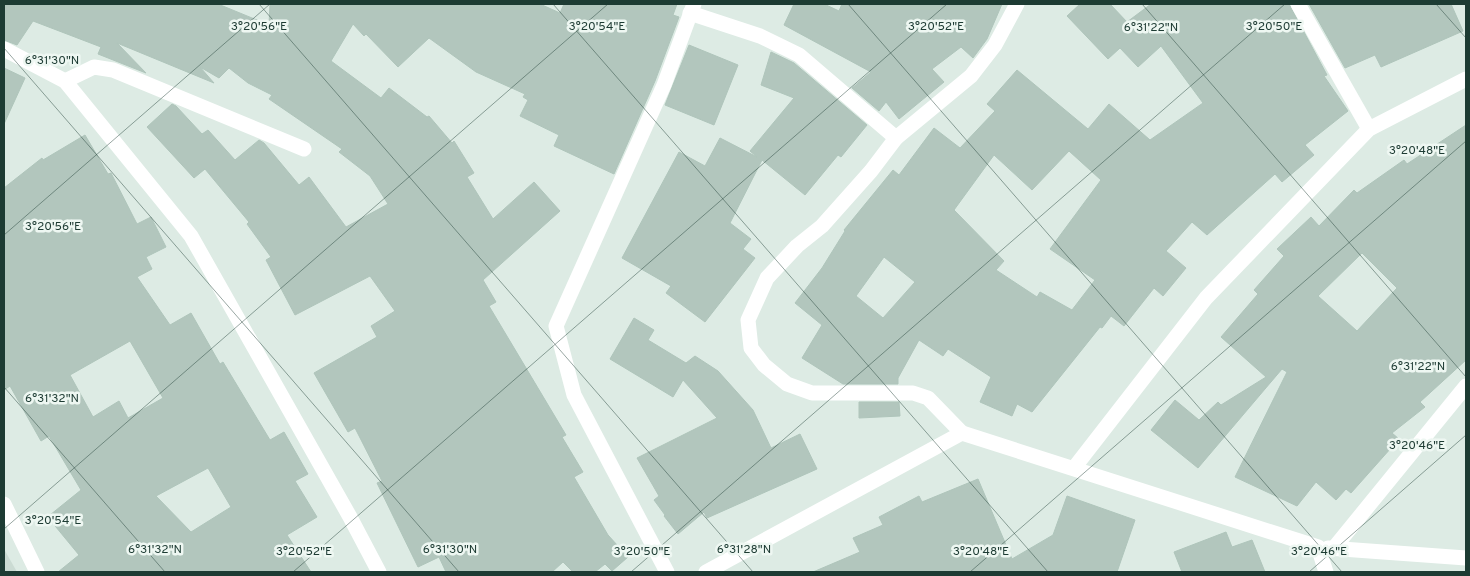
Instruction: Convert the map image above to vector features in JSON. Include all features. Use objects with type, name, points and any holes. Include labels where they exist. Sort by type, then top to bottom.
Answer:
[{"type":"street","points":[[1017,4],[995,45],[971,76],[896,138],[871,171],[822,226],[797,246],[767,278],[748,320],[751,348],[764,365],[787,384],[812,394],[913,393],[928,398],[962,434],[1318,547],[1466,558]]},
{"type":"street","points":[[1298,4],[1369,129]]},
{"type":"street","points":[[667,572],[574,396],[556,326],[664,85],[692,8],[760,36],[799,55],[896,138]]},
{"type":"street","points":[[4,49],[65,81],[191,236],[350,517],[379,572]]},
{"type":"street","points":[[65,81],[94,67],[113,70],[304,149]]},
{"type":"street","points":[[1074,468],[1206,298],[1369,129],[1466,80]]},
{"type":"street","points":[[1334,548],[1466,386]]},
{"type":"street","points":[[706,572],[962,434]]},
{"type":"street","points":[[4,504],[37,572]]},
{"type":"street","points":[[1318,547],[1326,572]]},
{"type":"shaded area","points":[[4,549],[17,572],[4,572]]},
{"type":"building","points":[[4,4],[218,4],[269,25],[270,4],[540,4],[560,13],[564,4],[677,4],[673,15],[679,17],[655,81],[614,174],[554,146],[559,135],[520,116],[528,100],[523,97],[525,94],[476,72],[429,38],[398,67],[366,34],[364,36],[353,24],[331,61],[381,98],[389,88],[427,117],[429,116],[452,143],[454,141],[474,173],[467,177],[493,219],[534,182],[560,211],[483,280],[496,302],[489,306],[566,435],[562,437],[583,472],[574,477],[608,535],[628,557],[612,571],[605,564],[595,572],[573,572],[563,562],[552,572],[446,572],[439,557],[418,567],[377,483],[382,481],[355,428],[348,432],[314,373],[377,337],[371,326],[395,311],[370,276],[295,315],[266,260],[271,257],[247,224],[249,222],[205,169],[194,178],[147,127],[172,104],[202,134],[208,130],[235,160],[259,140],[264,143],[299,185],[309,177],[346,227],[388,204],[370,176],[339,152],[342,149],[269,99],[272,95],[248,83],[229,68],[219,78],[200,67],[214,83],[117,43],[146,73],[98,54],[101,47],[33,21],[17,45],[4,40]]},
{"type":"building","points":[[794,4],[824,4],[839,11],[842,4],[1002,4],[987,39],[973,58],[961,47],[932,69],[944,82],[899,119],[886,102],[879,111],[852,88],[871,72],[784,25]]},
{"type":"building","points":[[1080,4],[1110,4],[1127,22],[1151,4],[1289,4],[1327,75],[1324,76],[1348,111],[1305,145],[1314,155],[1282,182],[1275,174],[1207,235],[1192,222],[1166,251],[1186,268],[1163,296],[1154,288],[1124,326],[1111,316],[1102,328],[1100,327],[1032,412],[1017,404],[1012,416],[980,402],[991,377],[948,349],[943,356],[919,340],[898,378],[898,384],[843,384],[802,358],[822,325],[795,303],[822,268],[844,230],[893,170],[899,175],[934,128],[960,148],[995,111],[987,104],[1017,70],[1088,129],[1109,104],[1150,140],[1203,103],[1161,46],[1138,67],[1120,48],[1108,59],[1067,16]],"holes":[[[1069,151],[1101,180],[1050,249],[1095,280],[1072,310],[1040,292],[1037,297],[996,270],[1004,261],[954,210],[994,155],[1032,190]],[[884,257],[915,282],[883,318],[856,296]]]},
{"type":"building","points":[[1309,4],[1451,4],[1463,31],[1381,67],[1375,55],[1345,68]]},
{"type":"building","points":[[689,45],[738,65],[714,125],[665,105]]},
{"type":"building","points":[[771,52],[794,63],[867,125],[841,157],[838,155],[805,195],[762,160],[730,223],[751,239],[743,249],[755,258],[705,322],[666,293],[671,286],[622,258],[679,152],[705,166],[720,138],[757,157],[750,151],[794,98],[761,85]]},
{"type":"building","points":[[4,68],[25,78],[4,124]]},
{"type":"building","points":[[1466,125],[1466,360],[1420,402],[1425,407],[1392,433],[1399,439],[1351,493],[1346,489],[1336,500],[1316,482],[1297,506],[1235,477],[1287,372],[1282,369],[1198,468],[1151,430],[1175,400],[1199,420],[1218,402],[1221,405],[1266,377],[1221,337],[1258,294],[1254,290],[1284,256],[1277,249],[1311,217],[1319,226],[1354,190],[1357,193],[1404,160],[1407,164]],"holes":[[[1362,253],[1397,288],[1357,331],[1318,296]]]},
{"type":"building","points":[[85,135],[108,174],[111,173],[137,224],[151,217],[166,247],[146,257],[152,269],[137,277],[170,325],[191,313],[220,364],[223,362],[270,440],[284,432],[308,474],[295,481],[317,517],[287,535],[311,572],[58,572],[79,555],[51,521],[53,519],[50,515],[81,490],[49,436],[41,441],[10,386],[4,390],[4,188],[42,158],[43,160]],"holes":[[[130,341],[163,398],[128,418],[119,401],[93,417],[70,375]],[[208,468],[231,507],[191,532],[156,496]]]},
{"type":"building","points":[[634,318],[654,330],[648,340],[686,363],[695,356],[718,371],[753,410],[771,448],[800,434],[817,469],[707,518],[704,512],[678,534],[654,500],[659,496],[637,458],[717,418],[683,380],[673,397],[610,359]]},
{"type":"building","points":[[859,402],[899,402],[900,416],[859,418]]},
{"type":"building","points":[[978,479],[1012,559],[1053,535],[1067,496],[1135,520],[1117,572],[813,572],[860,552],[853,538],[883,525],[879,517],[919,496],[922,502]]},
{"type":"building","points":[[1226,532],[1232,547],[1252,540],[1265,572],[1182,572],[1174,552]]}]
